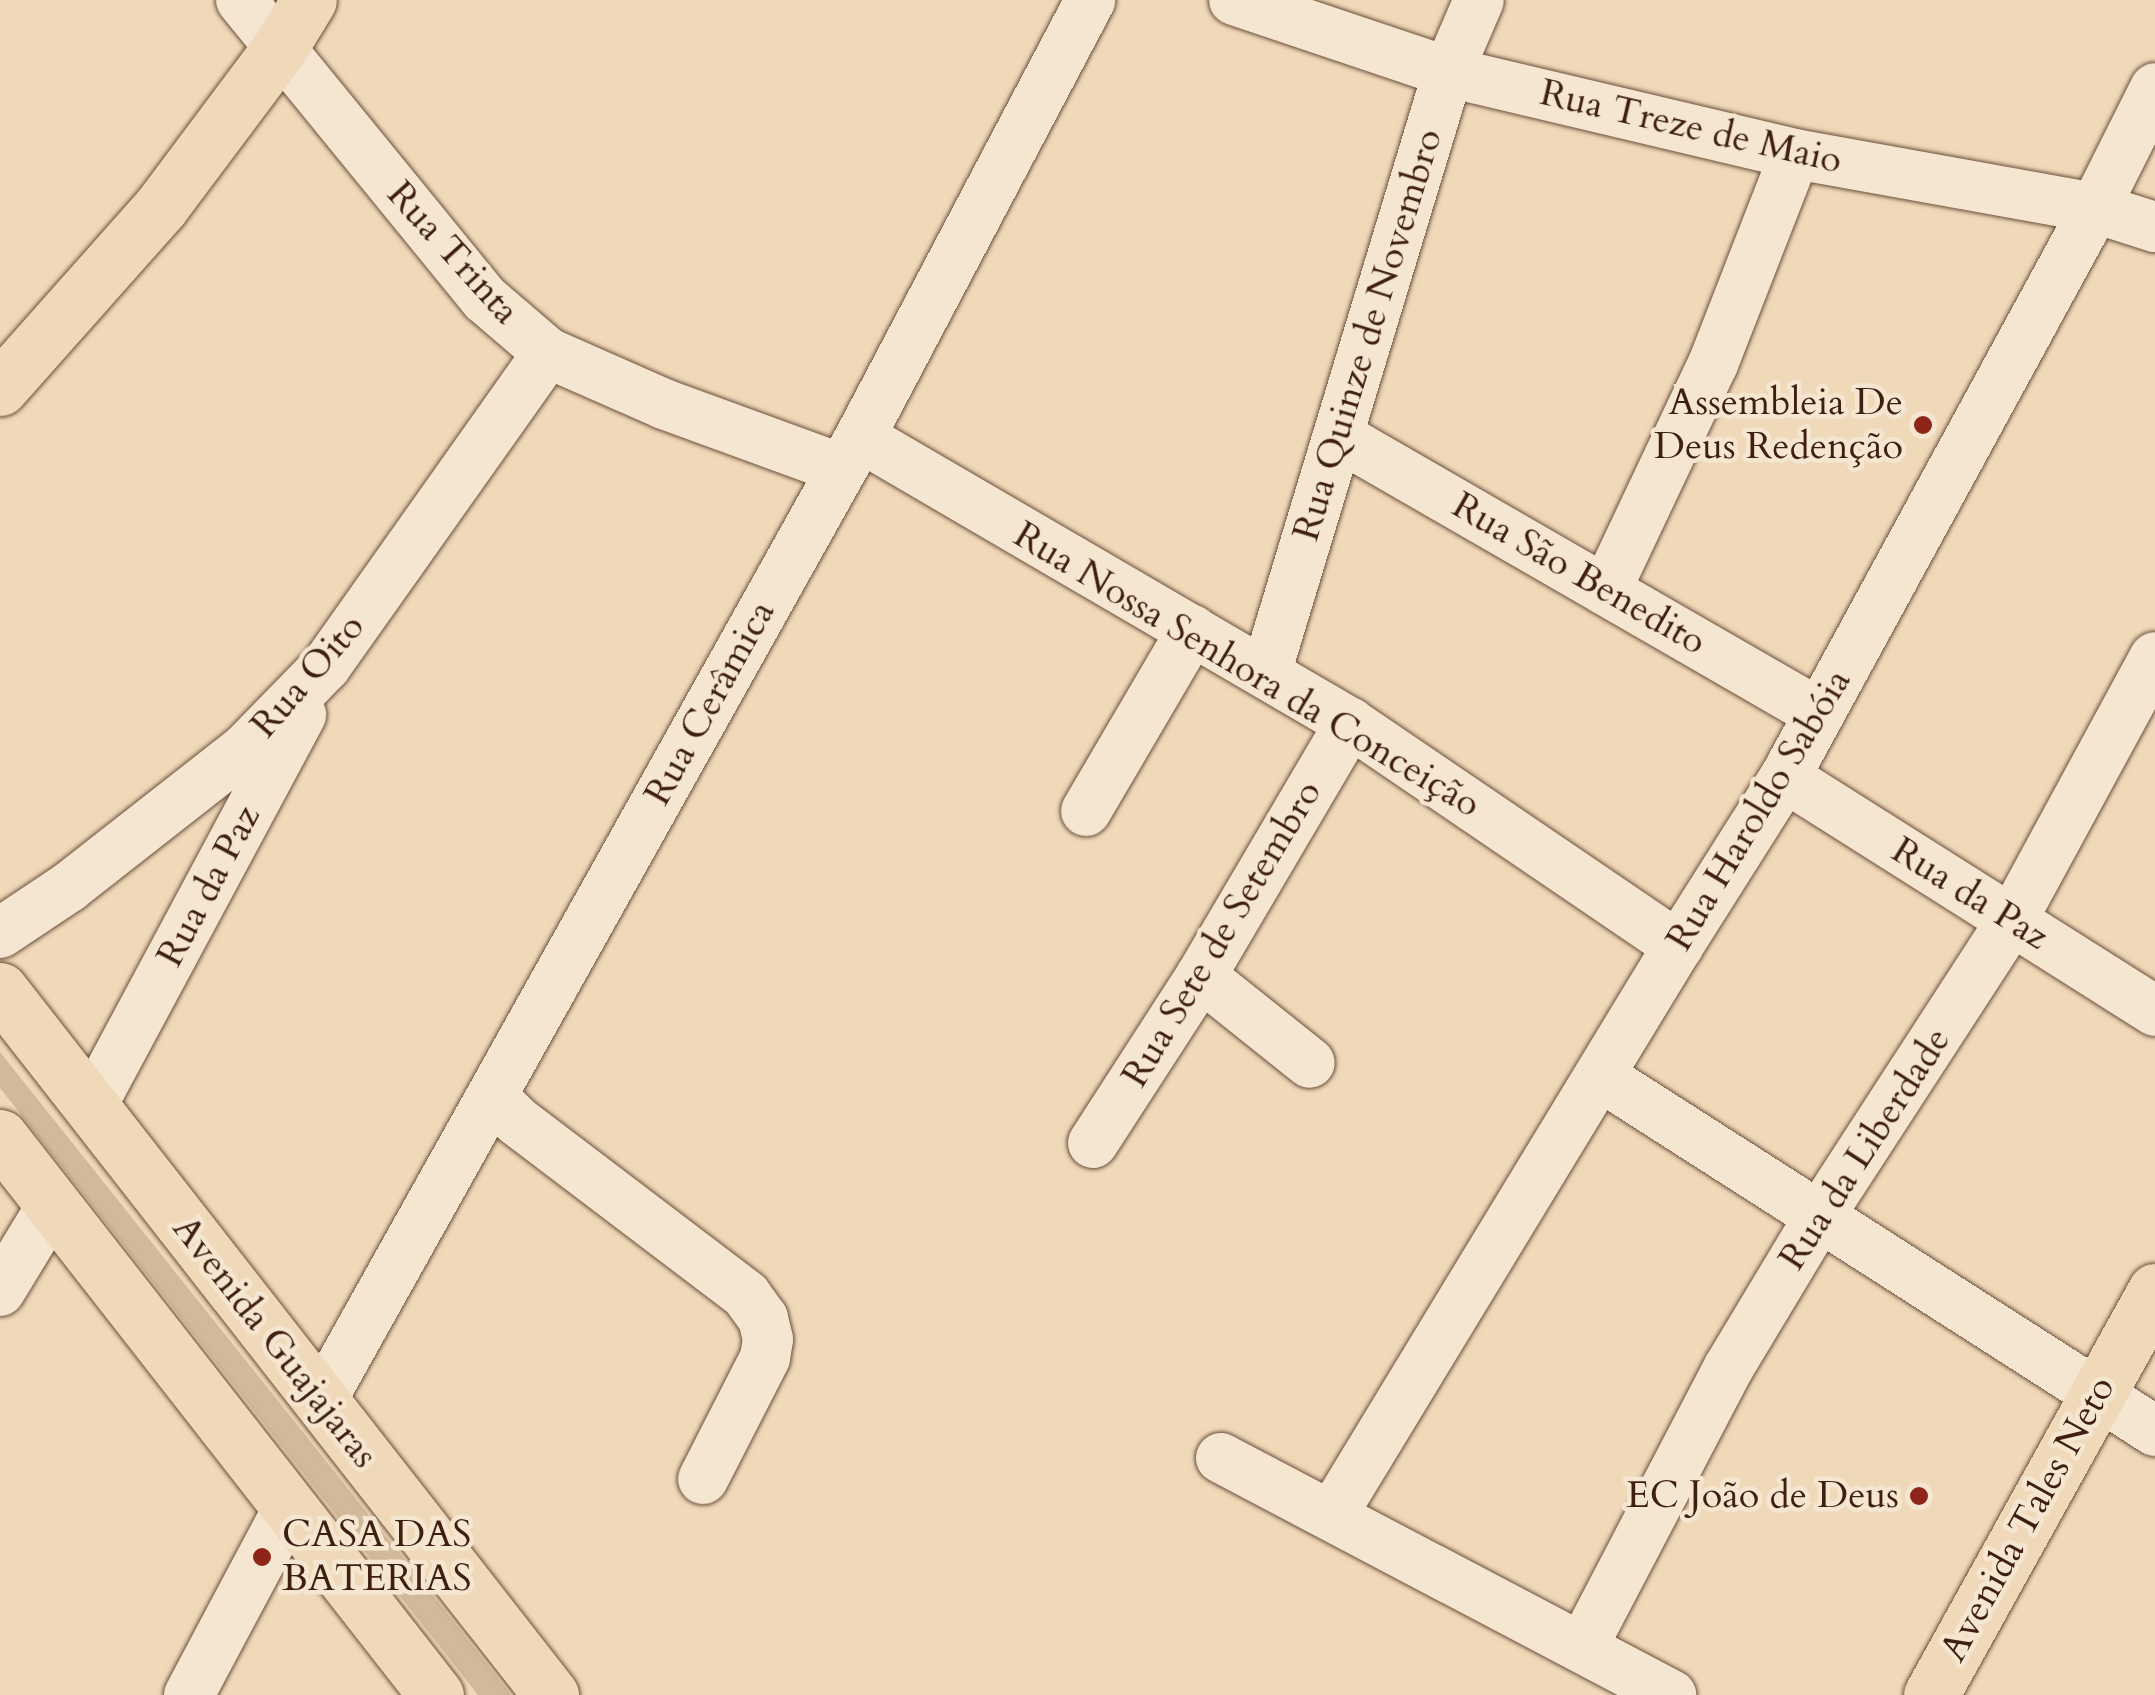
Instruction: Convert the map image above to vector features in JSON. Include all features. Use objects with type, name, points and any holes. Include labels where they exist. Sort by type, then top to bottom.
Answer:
[{"type":"main road","points":[[0,388],[160,208],[279,49],[309,0]]},
{"type":"main road","points":[[0,370],[45,337]]},
{"type":"main road","name":"Avenida Guajajaras","points":[[0,990],[550,1695]]},
{"type":"main road","points":[[0,1136],[436,1695]]},
{"type":"main road","name":"Avenida Tales Neto","points":[[1931,1695],[2155,1291]]},
{"type":"street","name":"Rua Trinta","points":[[241,0],[485,299],[548,354],[664,404],[849,452]]},
{"type":"street","name":"Rua Cerâmica","points":[[321,1401],[849,452],[1090,0]]},
{"type":"street","name":"Rua Treze de Maio","points":[[1234,0],[1448,72],[1796,154],[2095,208],[2155,227]]},
{"type":"street","name":"Rua Quinze de Novembro","points":[[1266,673],[1448,72],[1478,0]]},
{"type":"street","name":"Rua Haroldo Sabóia","points":[[1332,1515],[1785,777],[2095,208],[2155,88]]},
{"type":"street","points":[[1606,590],[1713,364],[1796,154]]},
{"type":"street","name":"Rua Oito","points":[[0,933],[69,887],[244,750],[326,666],[548,354]]},
{"type":"street","name":"Rua São Benedito","points":[[1338,436],[1820,714]]},
{"type":"street","name":"Rua Nossa Senhora da Conceição","points":[[849,452],[1192,630],[1266,673],[1350,724],[1678,946]]},
{"type":"street","points":[[1086,812],[1192,630]]},
{"type":"street","name":"Rua da Liberdade","points":[[1583,1646],[1729,1366],[1819,1217],[2012,920],[2155,656]]},
{"type":"street","name":"Rua da Paz","points":[[91,1107],[326,666]]},
{"type":"street","name":"Rua Sete de Setembro","points":[[1092,1143],[1200,976],[1350,724]]},
{"type":"street","name":"Rua da Paz","points":[[1785,777],[2155,1011]]},
{"type":"street","points":[[1200,976],[1310,1063]]},
{"type":"street","points":[[1600,1076],[2155,1431]]},
{"type":"street","points":[[492,1096],[517,1121],[746,1295],[763,1318],[768,1339],[765,1358],[702,1479]]},
{"type":"street","points":[[0,1291],[52,1204]]},
{"type":"street","points":[[1221,1458],[1671,1695]]},
{"type":"street","points":[[188,1695],[288,1507]]},
{"type":"shaded area","points":[[0,1052],[511,1695],[478,1695],[0,1088]]},
{"type":"place","name":"Assembleia De Deus Redenção","points":[[1923,425]]},
{"type":"place","name":"EC João de Deus","points":[[1919,1496]]},
{"type":"place","name":"CASA DAS BATERIAS","points":[[262,1557]]}]
